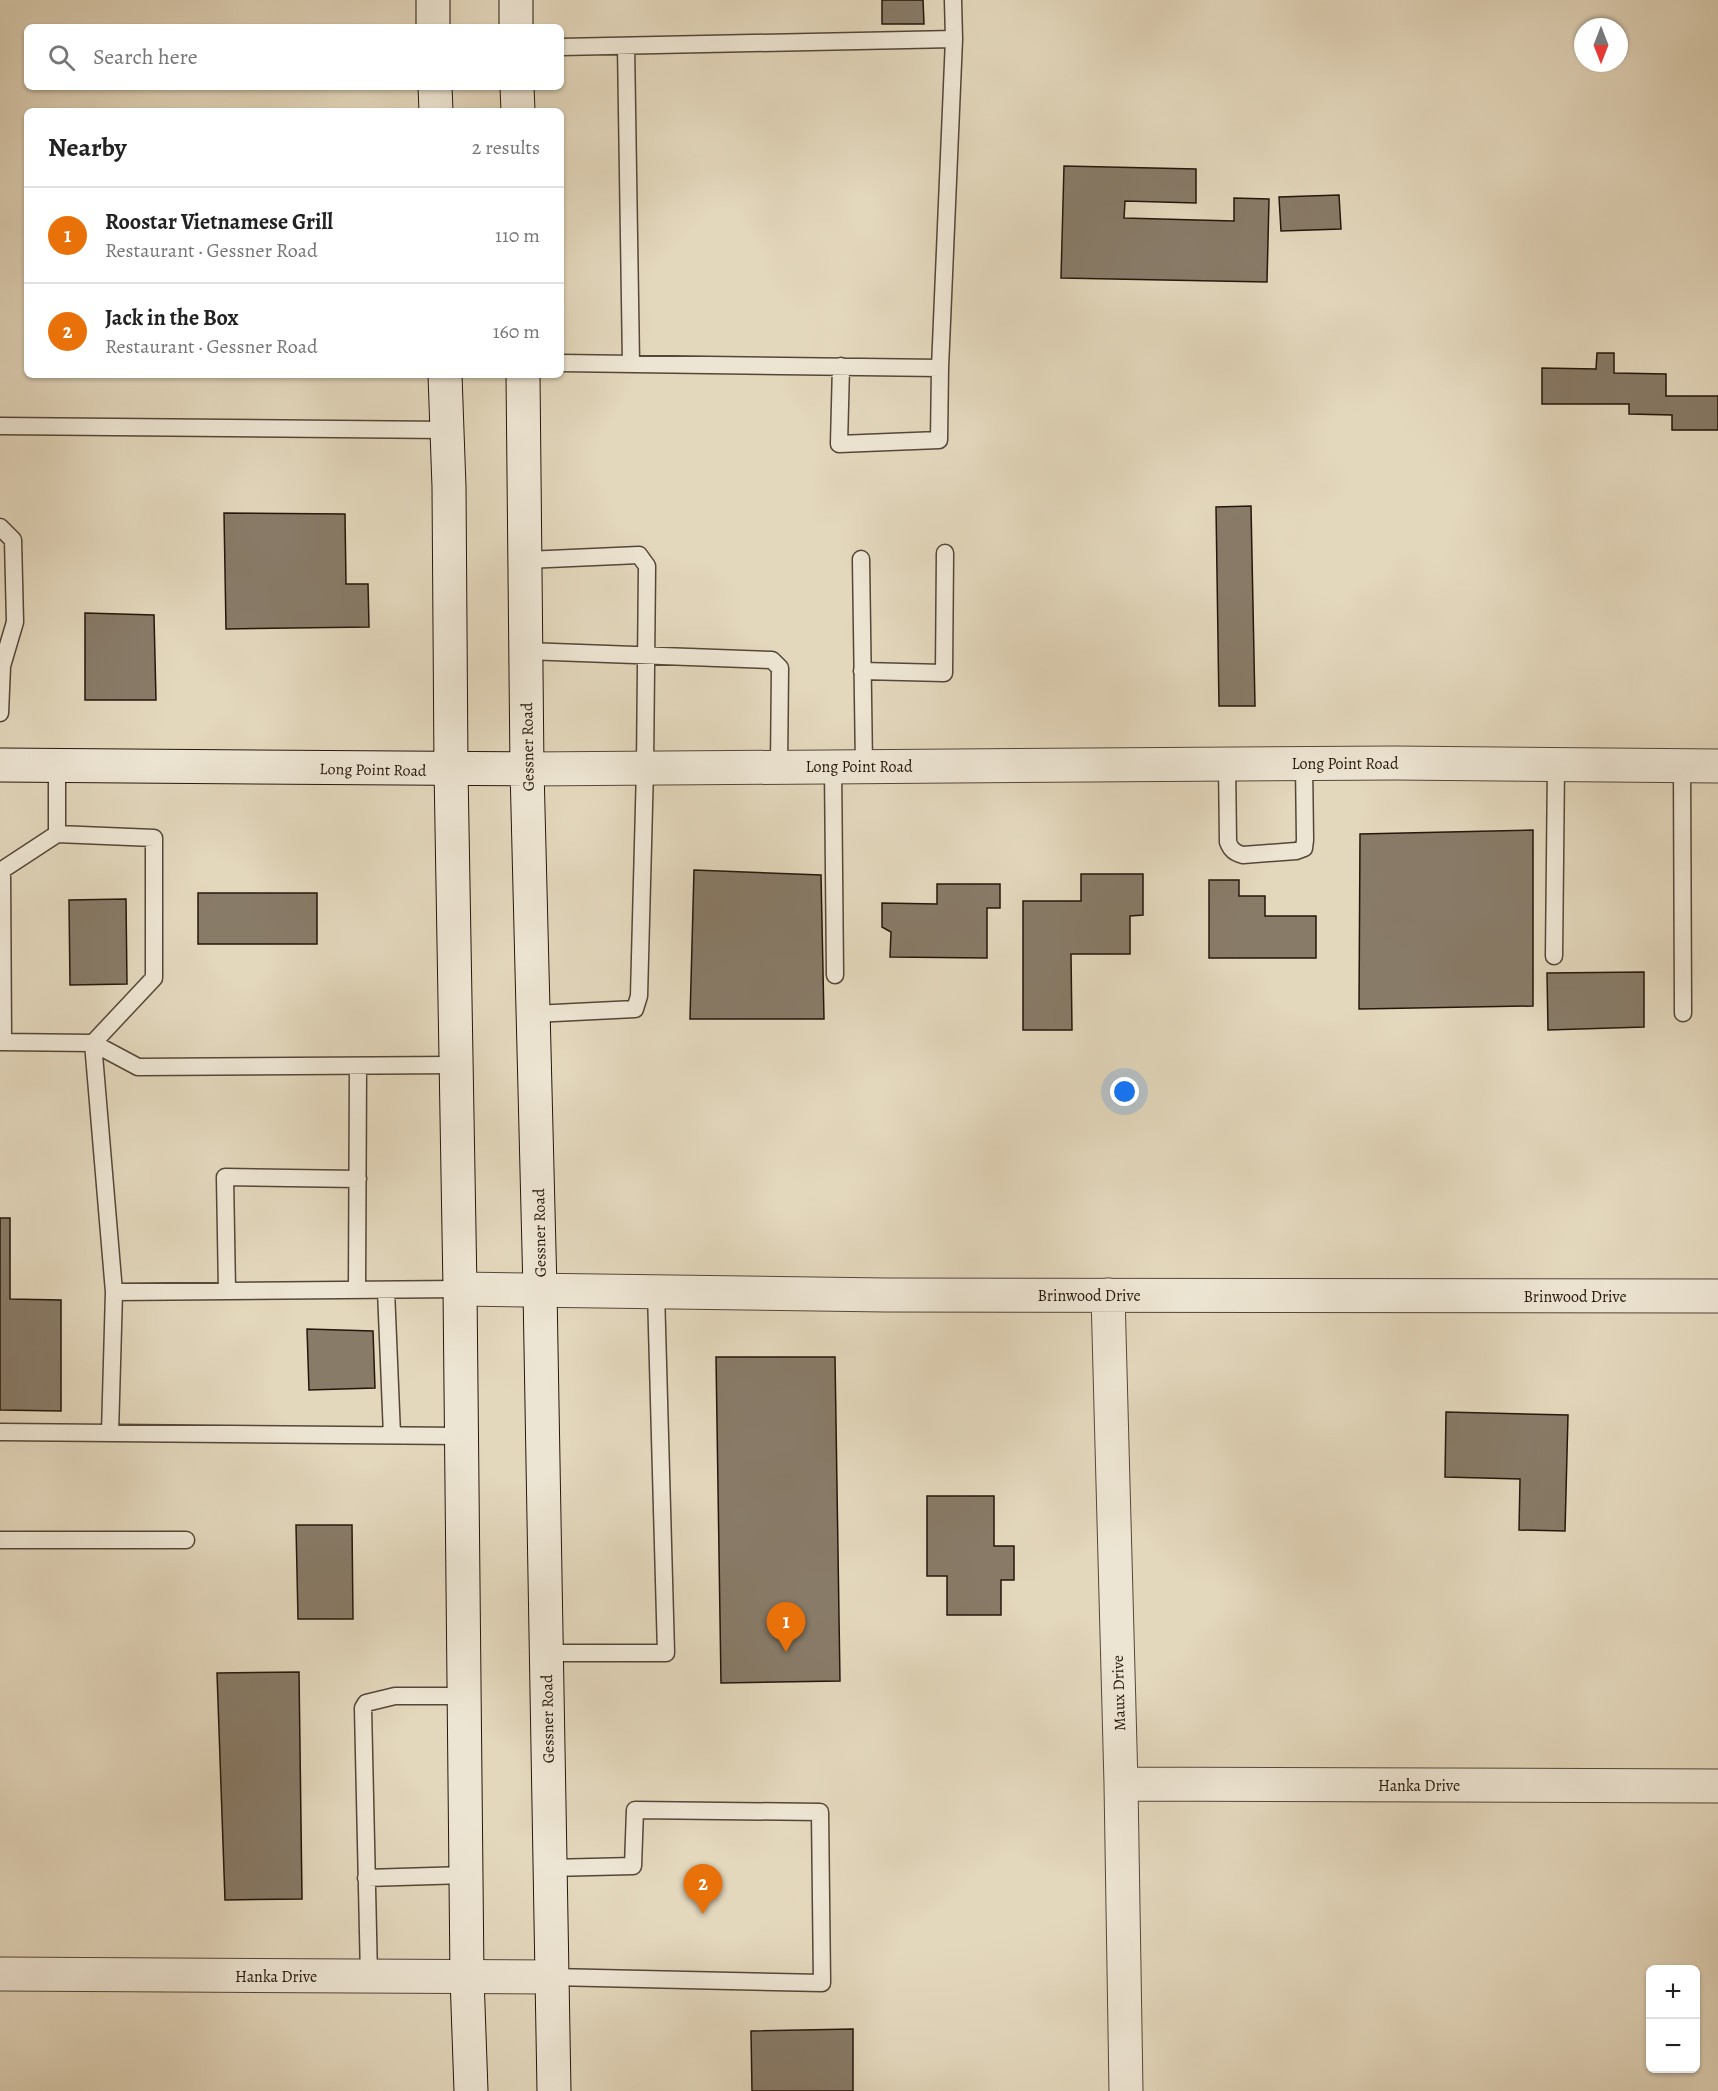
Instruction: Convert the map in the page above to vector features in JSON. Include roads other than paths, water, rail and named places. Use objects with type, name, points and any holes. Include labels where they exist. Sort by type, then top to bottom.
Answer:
[{"type":"street","points":[[433,0],[434,24]]},
{"type":"street","points":[[516,0],[516,24]]},
{"type":"street","points":[[435,90],[436,108]]},
{"type":"street","points":[[517,90],[518,108]]},
{"type":"street","points":[[445,378],[460,1289],[467,1977],[471,2091]]},
{"type":"street","name":"Gessner Road","points":[[524,378],[527,769],[540,1290],[554,2091]]},
{"type":"street","name":"Long Point Road","points":[[0,765],[451,769],[1227,764],[1718,766]]},
{"type":"street","name":"Brinwood Drive","points":[[460,1289],[1108,1295],[1718,1296]]},
{"type":"street","name":"Maux Drive","points":[[1108,1295],[1121,1784],[1126,2091]]},
{"type":"street","name":"Hanka Drive","points":[[1121,1784],[1718,1786]]},
{"type":"street","name":"Hanka Drive","points":[[0,1974],[552,1977]]},
{"type":"lane","points":[[841,366],[839,444],[939,440],[954,39],[953,0]]},
{"type":"lane","points":[[564,47],[954,39]]},
{"type":"lane","points":[[626,46],[631,363]]},
{"type":"lane","points":[[564,363],[940,368]]},
{"type":"lane","points":[[0,426],[447,430]]},
{"type":"lane","points":[[0,527],[13,540],[15,622],[1,665],[0,713]]},
{"type":"lane","points":[[862,672],[944,673],[945,553]]},
{"type":"lane","points":[[526,560],[639,555],[647,566],[639,996],[635,1009],[534,1014]]},
{"type":"lane","points":[[836,975],[848,766],[862,672],[861,559]]},
{"type":"lane","points":[[526,651],[772,660],[780,668],[779,767]]},
{"type":"lane","points":[[1227,764],[1228,842],[1235,853],[1243,855],[1296,852],[1304,848],[1304,764]]},
{"type":"lane","points":[[1554,956],[1556,764]]},
{"type":"lane","points":[[57,766],[57,834]]},
{"type":"lane","points":[[1682,766],[1683,1012]]},
{"type":"lane","points":[[110,1433],[114,1292],[93,1043],[154,978],[154,838],[57,834],[1,870],[1,1042],[93,1043],[138,1067],[456,1065]]},
{"type":"lane","points":[[357,1290],[358,1066]]},
{"type":"lane","points":[[227,1291],[225,1177],[358,1179]]},
{"type":"lane","points":[[114,1292],[460,1289]]},
{"type":"lane","points":[[386,1290],[392,1435]]},
{"type":"lane","points":[[546,1653],[666,1653],[656,1292]]},
{"type":"lane","points":[[0,1432],[462,1436]]},
{"type":"lane","points":[[0,1540],[186,1540]]},
{"type":"lane","points":[[369,1977],[363,1708],[366,1703],[395,1696],[464,1696]]},
{"type":"lane","points":[[550,1868],[633,1866],[635,1810],[820,1812],[822,1983],[552,1977]]},
{"type":"lane","points":[[366,1878],[466,1875]]},
{"type":"place","name":"Roostar Vietnamese Grill","points":[[786,1652]]},
{"type":"place","name":"Jack in the Box","points":[[703,1914]]}]
